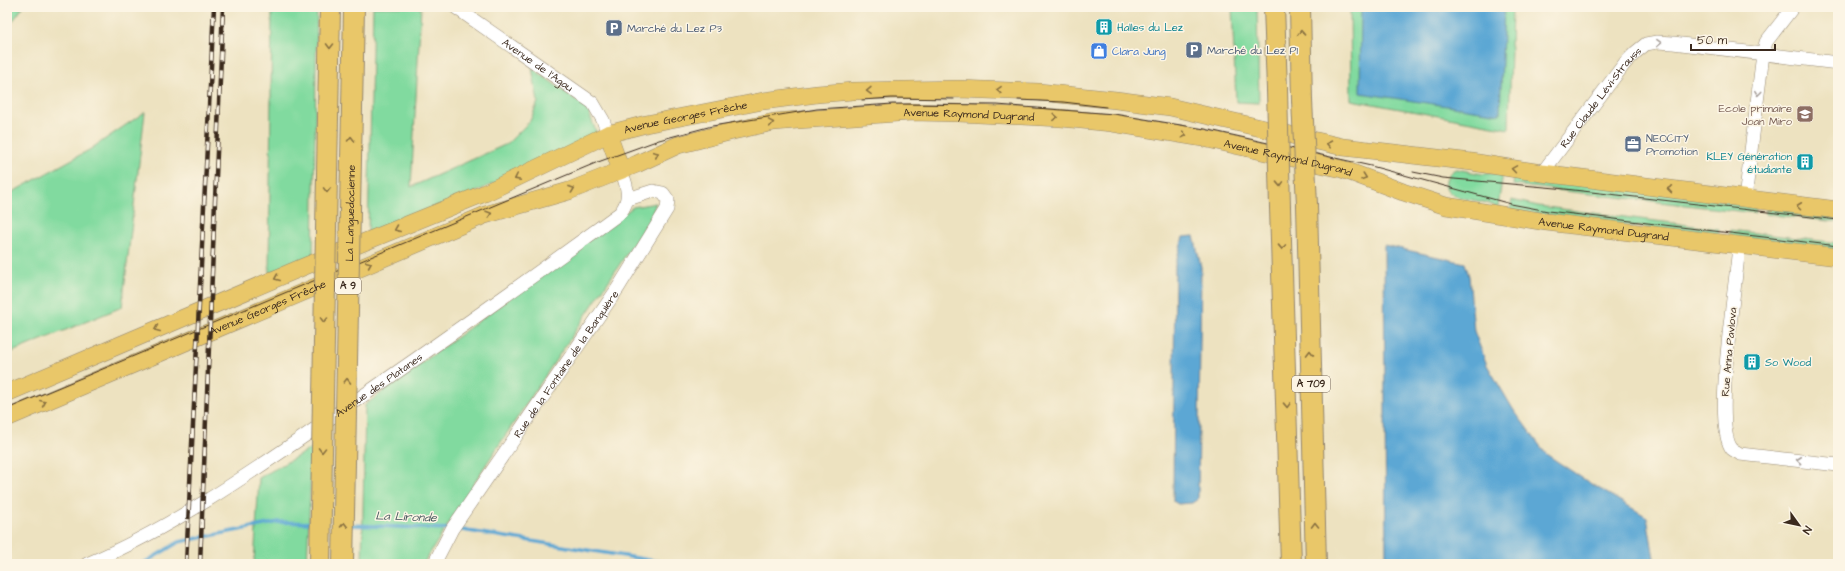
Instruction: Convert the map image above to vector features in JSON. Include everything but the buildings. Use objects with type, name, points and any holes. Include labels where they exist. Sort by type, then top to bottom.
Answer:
[{"type":"highway","name":"A 9","points":[[320,564],[330,7]]},
{"type":"highway","name":"La Languedocienne","points":[[343,564],[354,7]]},
{"type":"highway","name":"A 709","points":[[1274,7],[1291,564]]},
{"type":"highway","name":"A 709","points":[[1300,7],[1302,100],[1307,204],[1316,564]]},
{"type":"main road","name":"Avenue Raymond Dugrand","points":[[763,101],[816,94],[868,91],[959,89],[1064,94],[1170,107],[1343,147],[1472,162],[1542,173],[1838,210]]},
{"type":"main road","name":"Avenue Georges Frêche","points":[[7,393],[303,267],[485,193],[608,134],[639,126],[763,101]]},
{"type":"main road","name":"Avenue Raymond Dugrand","points":[[733,131],[774,122],[912,112],[1061,118],[1112,123],[1203,138],[1342,169],[1403,192],[1446,206],[1546,222],[1838,257]]},
{"type":"main road","name":"Avenue Georges Frêche","points":[[7,418],[485,215],[568,191],[621,170],[678,144],[733,131]]},
{"type":"main road","name":"Avenue Georges Frêche","points":[[608,134],[621,170]]},
{"type":"street","name":"Avenue de l'Agau","points":[[455,7],[593,103],[603,120],[608,134]]},
{"type":"street","points":[[1745,199],[1763,54],[1766,42],[1793,7]]},
{"type":"street","name":"Rue Claude Lévi-Strauss","points":[[1542,173],[1626,63],[1646,44],[1657,42],[1673,43],[1838,63]]},
{"type":"street","points":[[621,170],[629,194],[628,200]]},
{"type":"street","name":"Rue de la Fontaine de la Banquière","points":[[434,564],[452,529],[618,288],[667,209],[668,200],[663,193],[652,192],[628,200]]},
{"type":"street","name":"Avenue des Platanes","points":[[87,564],[119,550],[235,483],[378,386],[548,265],[620,213],[628,200]]},
{"type":"street","name":"Rue Anna Pavlova","points":[[1739,246],[1727,349],[1724,405],[1727,436],[1732,449],[1740,454],[1838,465]]},
{"type":"green space","points":[[7,7],[23,7],[7,29]]},
{"type":"green space","points":[[272,7],[317,7],[313,258],[269,273]]},
{"type":"green space","points":[[373,7],[421,7],[411,187],[507,144],[530,121],[538,102],[532,68],[587,108],[597,134],[472,194],[368,235]]},
{"type":"green space","points":[[1232,7],[1257,7],[1259,103],[1236,102]]},
{"type":"green space","points":[[1350,7],[1512,7],[1509,129],[1351,100]]},
{"type":"green space","points":[[145,112],[122,307],[7,354],[7,195],[89,150]]},
{"type":"green space","points":[[1456,169],[1482,174],[1503,173],[1498,207],[1485,202],[1465,199],[1453,195],[1446,187],[1446,181],[1452,171]]},
{"type":"green space","points":[[1515,174],[1757,205],[1755,213],[1513,185]]},
{"type":"green space","points":[[1512,200],[1538,206],[1719,229],[1718,237],[1510,210]]},
{"type":"green space","points":[[656,203],[650,219],[485,466],[423,564],[362,564],[365,405],[633,207]]},
{"type":"green space","points":[[1767,206],[1838,214],[1838,222],[1765,214]]},
{"type":"green space","points":[[1730,230],[1838,243],[1838,250],[1729,238]]},
{"type":"green space","points":[[312,448],[307,564],[254,564],[259,478]]},
{"type":"water","points":[[1361,7],[1504,7],[1500,114],[1360,93]]},
{"type":"water","points":[[1194,236],[1201,267],[1198,499],[1192,503],[1178,504],[1173,501],[1175,265],[1183,237]]},
{"type":"water","points":[[1384,245],[1465,263],[1469,276],[1474,331],[1487,365],[1513,409],[1546,454],[1588,482],[1647,517],[1655,564],[1386,564]]},
{"type":"waterway","name":"La Lironde","points":[[142,564],[179,542],[279,522],[314,523]]},
{"type":"waterway","name":"La Lironde","points":[[350,525],[448,529]]},
{"type":"waterway","name":"La Lironde","points":[[456,529],[674,564]]},
{"type":"tram line","points":[[862,100],[892,98],[954,99]]},
{"type":"tram line","points":[[1018,100],[1063,102],[1106,107]]},
{"type":"tram line","points":[[7,409],[598,162],[659,140],[712,126],[817,109],[893,104],[997,105],[1114,114],[1205,129],[1371,166],[1511,204],[1548,211],[1838,246]]},
{"type":"tram line","points":[[1413,172],[1443,178],[1556,188],[1838,220]]},
{"type":"railway","points":[[186,564],[214,7]]},
{"type":"railway","points":[[200,564],[223,7]]},
{"type":"place","name":"Halles du Lez","points":[[1104,27]]},
{"type":"place","name":"Marché du Lez P3","points":[[614,28]]},
{"type":"place","name":"Marché du Lez P1","points":[[1194,50]]},
{"type":"place","name":"Clara Jung","points":[[1099,51]]},
{"type":"place","name":"Ecole primaire Joan Miro","points":[[1805,114]]},
{"type":"place","name":"NEOCITY Promotion","points":[[1633,144]]},
{"type":"place","name":"KLEY Génération étudiante","points":[[1805,162]]},
{"type":"place","name":"So Wood","points":[[1752,362]]}]
